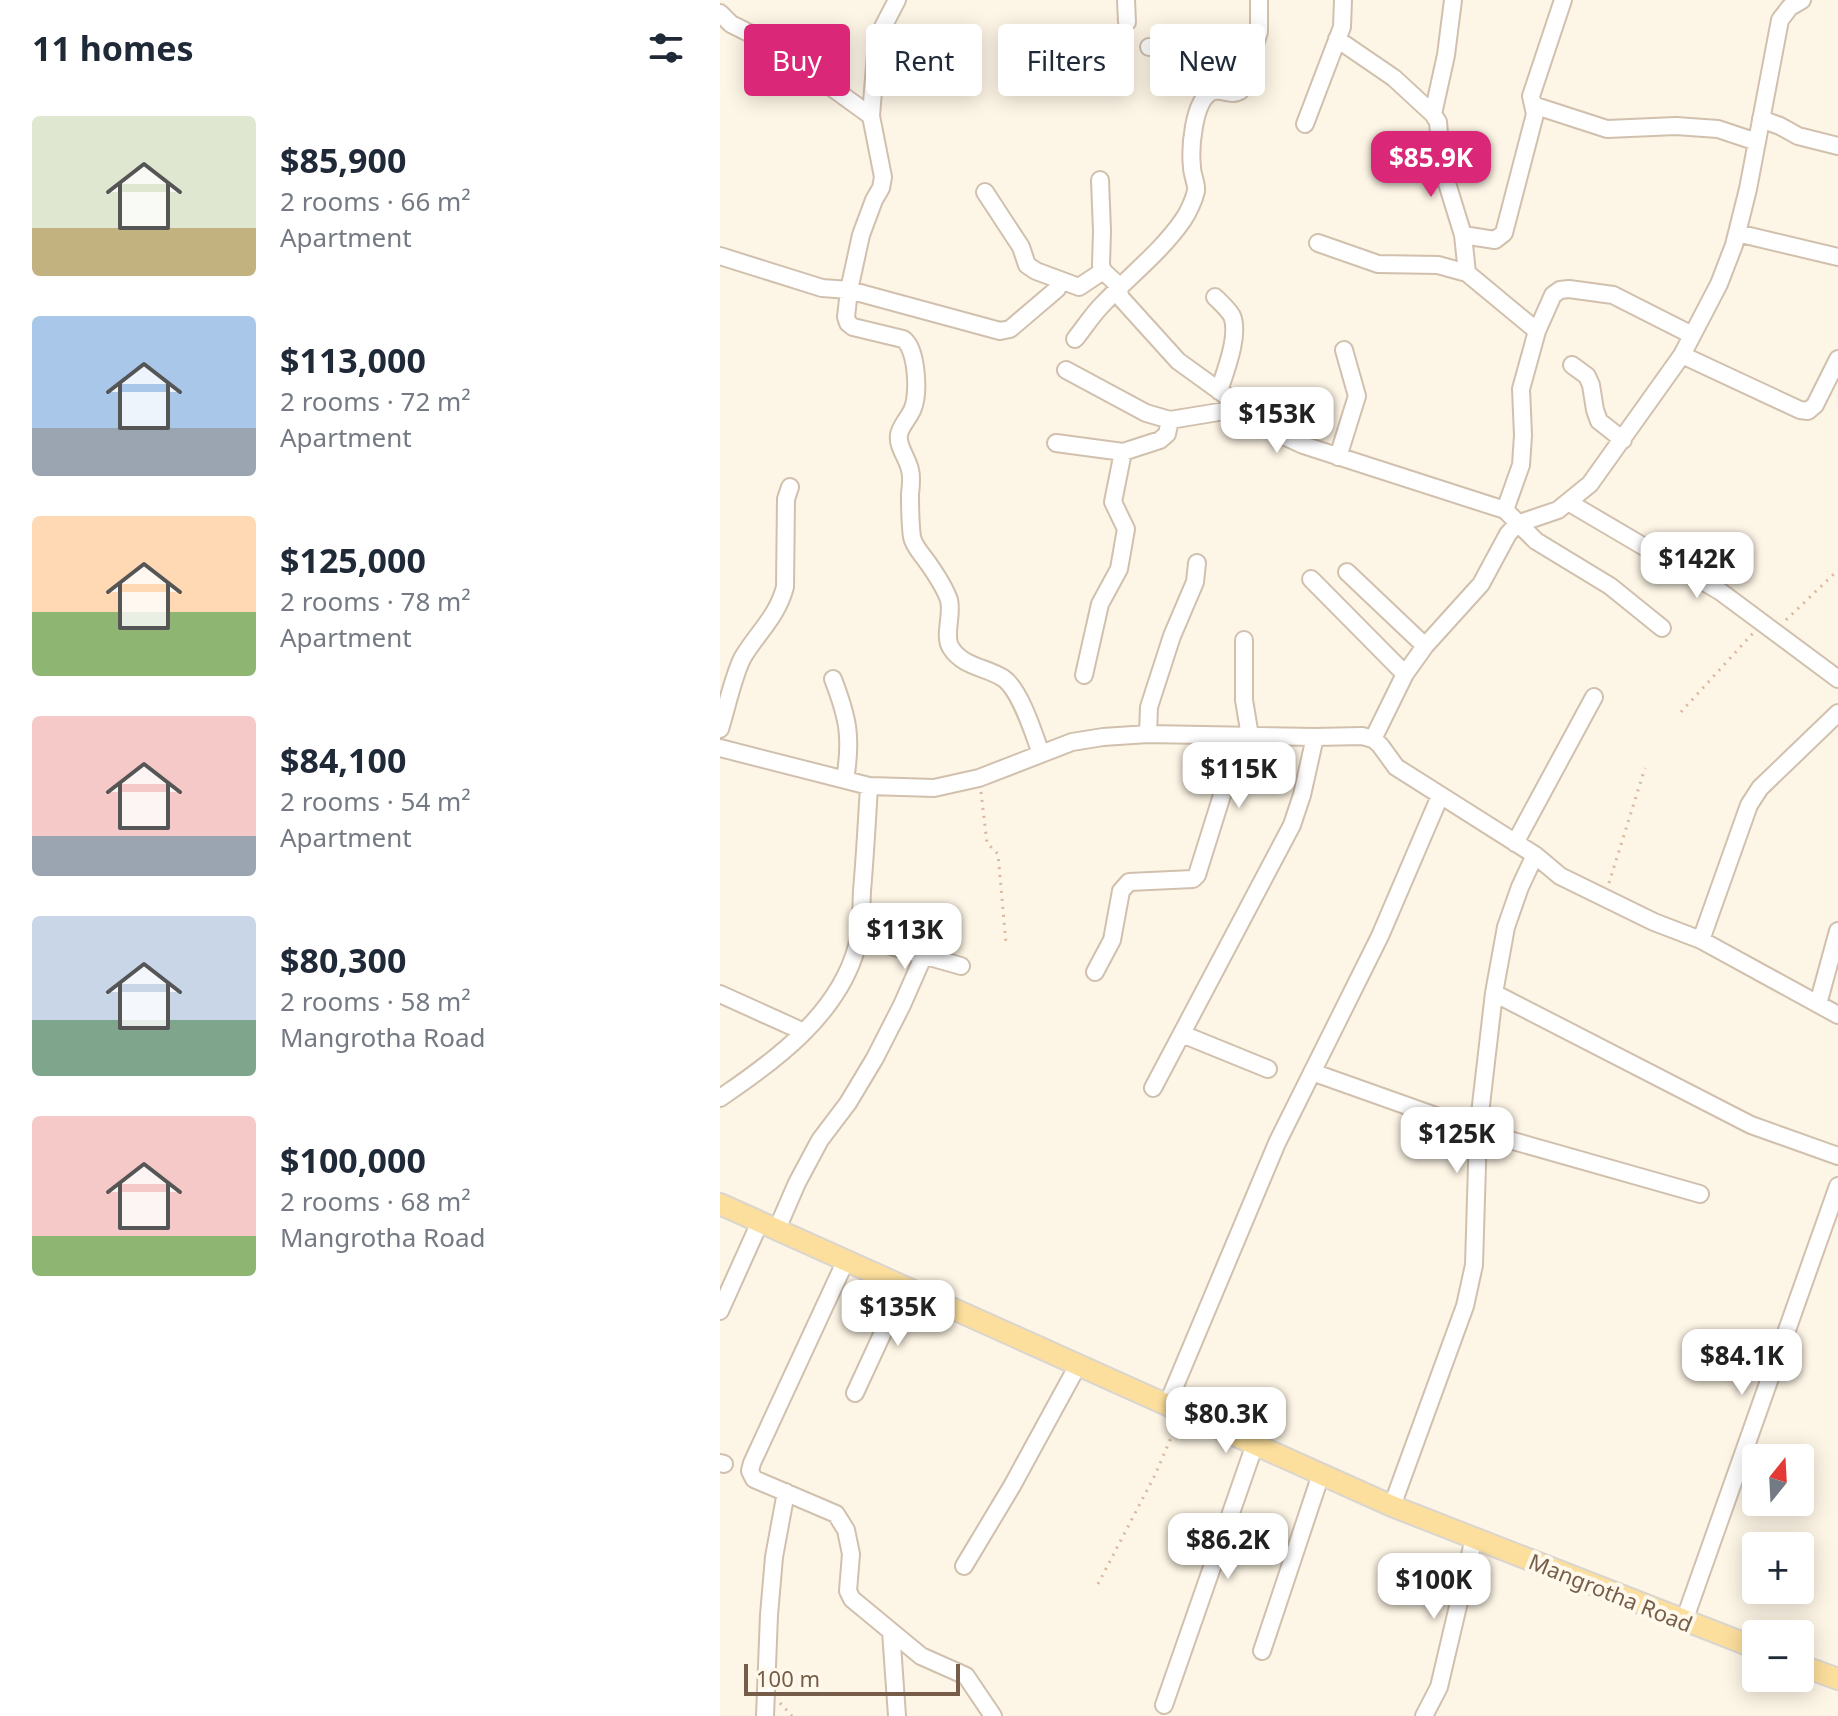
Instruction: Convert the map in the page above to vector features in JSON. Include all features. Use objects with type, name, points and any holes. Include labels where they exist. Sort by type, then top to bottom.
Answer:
[{"type":"main road","name":"Mangrotha Road","points":[[720,1204],[1392,1506],[1742,1643]]},
{"type":"main road","points":[[1814,1670],[1838,1679]]},
{"type":"street","points":[[897,0],[883,27],[876,53],[871,116],[883,177],[861,235],[846,317],[853,327],[903,339],[912,350],[916,387],[913,408],[899,435],[911,472],[913,542],[949,601],[947,639],[950,647],[959,657],[1011,685],[1041,754]]},
{"type":"street","points":[[1126,0],[1127,22]]},
{"type":"street","points":[[1259,0],[1259,24]]},
{"type":"street","points":[[1305,124],[1342,27],[1343,0]]},
{"type":"street","points":[[1433,114],[1446,55],[1453,0]]},
{"type":"street","points":[[1463,235],[1495,240],[1504,233],[1535,114],[1531,96],[1563,0]]},
{"type":"street","points":[[1373,739],[1405,674],[1425,646],[1481,584],[1508,534],[1517,524],[1558,510],[1590,484],[1682,355],[1719,284],[1737,233],[1780,20],[1789,2]]},
{"type":"street","points":[[720,13],[731,24],[773,45],[871,116]]},
{"type":"street","points":[[1337,39],[1394,78],[1438,122],[1442,167],[1463,235],[1467,273]]},
{"type":"street","points":[[1075,339],[1102,305],[1159,249],[1185,218],[1196,190],[1192,170],[1192,131],[1207,96]]},
{"type":"street","points":[[1533,105],[1607,129],[1676,126],[1718,129],[1757,142]]},
{"type":"street","points":[[1761,119],[1798,136],[1838,146]]},
{"type":"street","points":[[1100,180],[1103,271],[1116,283],[1121,298],[1178,361],[1279,434],[1338,457],[1505,510],[1536,541],[1610,586],[1662,628]]},
{"type":"street","points":[[985,192],[1021,247],[1027,265],[1079,287],[1103,271]]},
{"type":"street","points":[[1737,233],[1838,257]]},
{"type":"street","points":[[1318,243],[1378,264],[1438,265],[1467,273],[1537,331]]},
{"type":"street","points":[[720,256],[822,288],[849,290],[1000,331],[1010,329],[1057,289],[1060,280]]},
{"type":"street","points":[[1505,510],[1521,465],[1521,389],[1537,331],[1553,295],[1569,289],[1613,295],[1692,335]]},
{"type":"street","points":[[1215,297],[1231,313],[1234,324],[1231,353],[1219,391]]},
{"type":"street","points":[[1338,457],[1357,396],[1344,350]]},
{"type":"street","points":[[1682,355],[1808,411],[1815,405],[1838,359]]},
{"type":"street","points":[[1572,365],[1587,376],[1599,421],[1623,440]]},
{"type":"street","points":[[1066,370],[1146,413],[1170,420],[1243,408]]},
{"type":"street","points":[[1056,443],[1123,452],[1160,440],[1167,434],[1170,420]]},
{"type":"street","points":[[1084,675],[1100,604],[1119,569],[1126,529],[1113,502],[1123,452]]},
{"type":"street","points":[[720,729],[742,659],[775,615],[782,600],[785,587],[786,499],[790,487]]},
{"type":"street","points":[[1568,502],[1697,577],[1838,679]]},
{"type":"street","points":[[1148,734],[1149,707],[1172,636],[1195,582],[1197,563]]},
{"type":"street","points":[[1347,572],[1425,646]]},
{"type":"street","points":[[1311,579],[1405,674]]},
{"type":"street","points":[[1244,640],[1244,700],[1250,736]]},
{"type":"street","points":[[833,679],[846,712],[849,732],[845,780]]},
{"type":"street","points":[[1515,843],[1594,697]]},
{"type":"street","points":[[1701,940],[1749,805],[1760,788],[1838,713]]},
{"type":"street","points":[[720,748],[869,786],[934,788],[979,778],[1072,742],[1103,737],[1148,734],[1362,736],[1380,745],[1396,767],[1535,855],[1560,876],[1654,922],[1701,940],[1838,1015]]},
{"type":"street","points":[[1095,972],[1112,940],[1124,886],[1129,882],[1193,879],[1197,875],[1223,792],[1225,736]]},
{"type":"street","points":[[1153,1088],[1292,825],[1315,737]]},
{"type":"street","points":[[720,1098],[759,1071],[804,1032],[845,979],[859,937],[869,786]]},
{"type":"street","points":[[1174,1409],[1277,1143],[1380,936],[1440,796]]},
{"type":"street","points":[[1392,1506],[1465,1306],[1474,1265],[1478,1131],[1494,993],[1506,927],[1535,855]]},
{"type":"street","points":[[1818,1004],[1838,931]]},
{"type":"street","points":[[859,937],[961,966]]},
{"type":"street","points":[[720,1311],[820,1140],[848,1103],[875,1058],[924,955]]},
{"type":"street","points":[[1494,993],[1751,1125],[1838,1156]]},
{"type":"street","points":[[720,994],[804,1032]]},
{"type":"street","points":[[1182,1034],[1268,1069]]},
{"type":"street","points":[[1312,1072],[1478,1131],[1700,1194]]},
{"type":"street","points":[[1684,1621],[1838,1186]]},
{"type":"street","points":[[846,1260],[750,1471],[754,1479],[836,1514],[846,1530],[851,1554],[848,1591],[852,1599],[921,1656],[966,1676],[993,1716]]},
{"type":"street","points":[[855,1393],[904,1287]]},
{"type":"street","points":[[964,1566],[1078,1365]]},
{"type":"street","points":[[1164,1705],[1255,1444]]},
{"type":"street","points":[[1262,1651],[1321,1474]]},
{"type":"street","points":[[765,1716],[774,1557],[786,1492]]},
{"type":"street","points":[[1424,1716],[1439,1687],[1474,1538]]},
{"type":"street","points":[[891,1631],[897,1716]]},
{"type":"path","points":[[1681,712],[1768,627],[1838,570]]},
{"type":"path","points":[[1605,898],[1645,768]]},
{"type":"path","points":[[979,778],[987,843],[998,854],[1006,943]]},
{"type":"path","points":[[1098,1584],[1155,1475],[1174,1409]]}]
